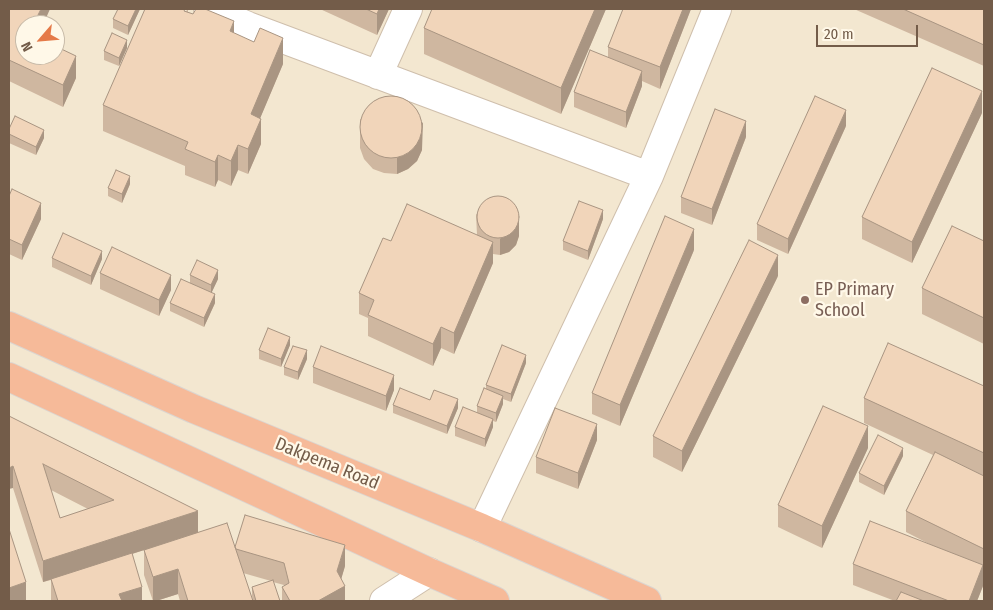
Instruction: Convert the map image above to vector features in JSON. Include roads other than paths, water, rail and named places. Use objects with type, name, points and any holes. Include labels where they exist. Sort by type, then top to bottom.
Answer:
[{"type":"highway","name":"Dakpema Road","points":[[9,326],[194,410],[482,528],[646,601]]},
{"type":"highway","points":[[9,377],[495,601]]},
{"type":"street","points":[[208,9],[248,26],[649,176]]},
{"type":"street","points":[[378,75],[408,9]]},
{"type":"street","points":[[482,528],[649,176],[717,9]]},
{"type":"street","points":[[384,601],[429,572]]},
{"type":"place","name":"EP Primary School","points":[[805,300]]}]
